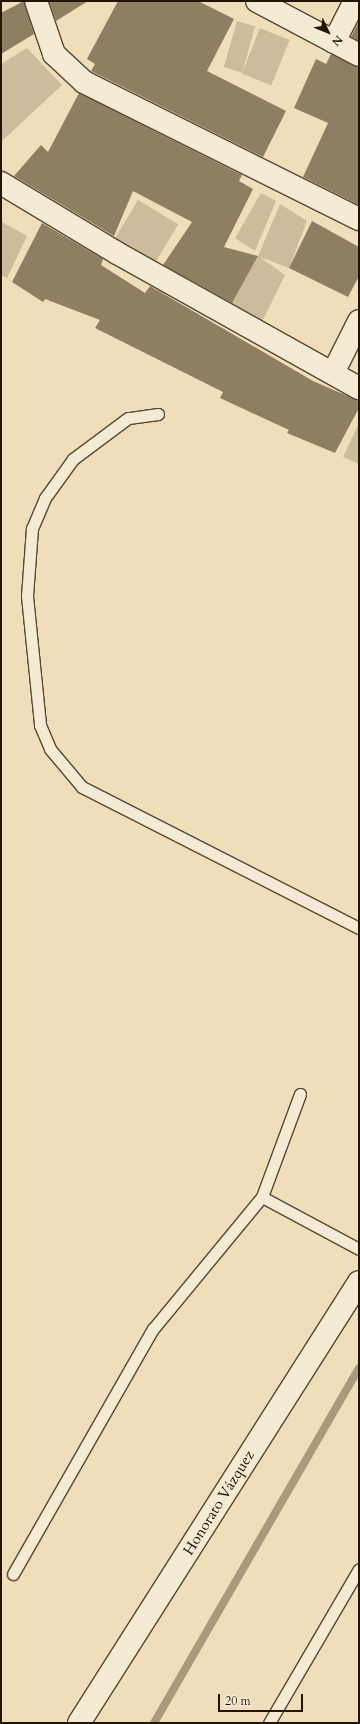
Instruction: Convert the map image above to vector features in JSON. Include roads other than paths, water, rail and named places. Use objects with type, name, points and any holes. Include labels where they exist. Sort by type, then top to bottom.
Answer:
[{"type":"street","points":[[36,1],[54,54],[84,82],[359,219]]},
{"type":"street","points":[[257,1],[359,55]]},
{"type":"street","points":[[334,42],[355,1]]},
{"type":"street","points":[[1,183],[359,388]]},
{"type":"street","points":[[333,373],[359,321]]},
{"type":"street","name":"Honorato Vázquez","points":[[79,1723],[357,1288]]},
{"type":"lane","points":[[158,414],[128,418],[73,459],[46,498],[32,528],[27,596],[40,725],[50,749],[82,787],[359,928]]},
{"type":"lane","points":[[13,1574],[153,1329],[262,1198],[300,1094]]},
{"type":"lane","points":[[262,1198],[359,1249]]},
{"type":"lane","points":[[268,1723],[359,1569]]},
{"type":"waterway","points":[[154,1723],[359,1368]]}]
